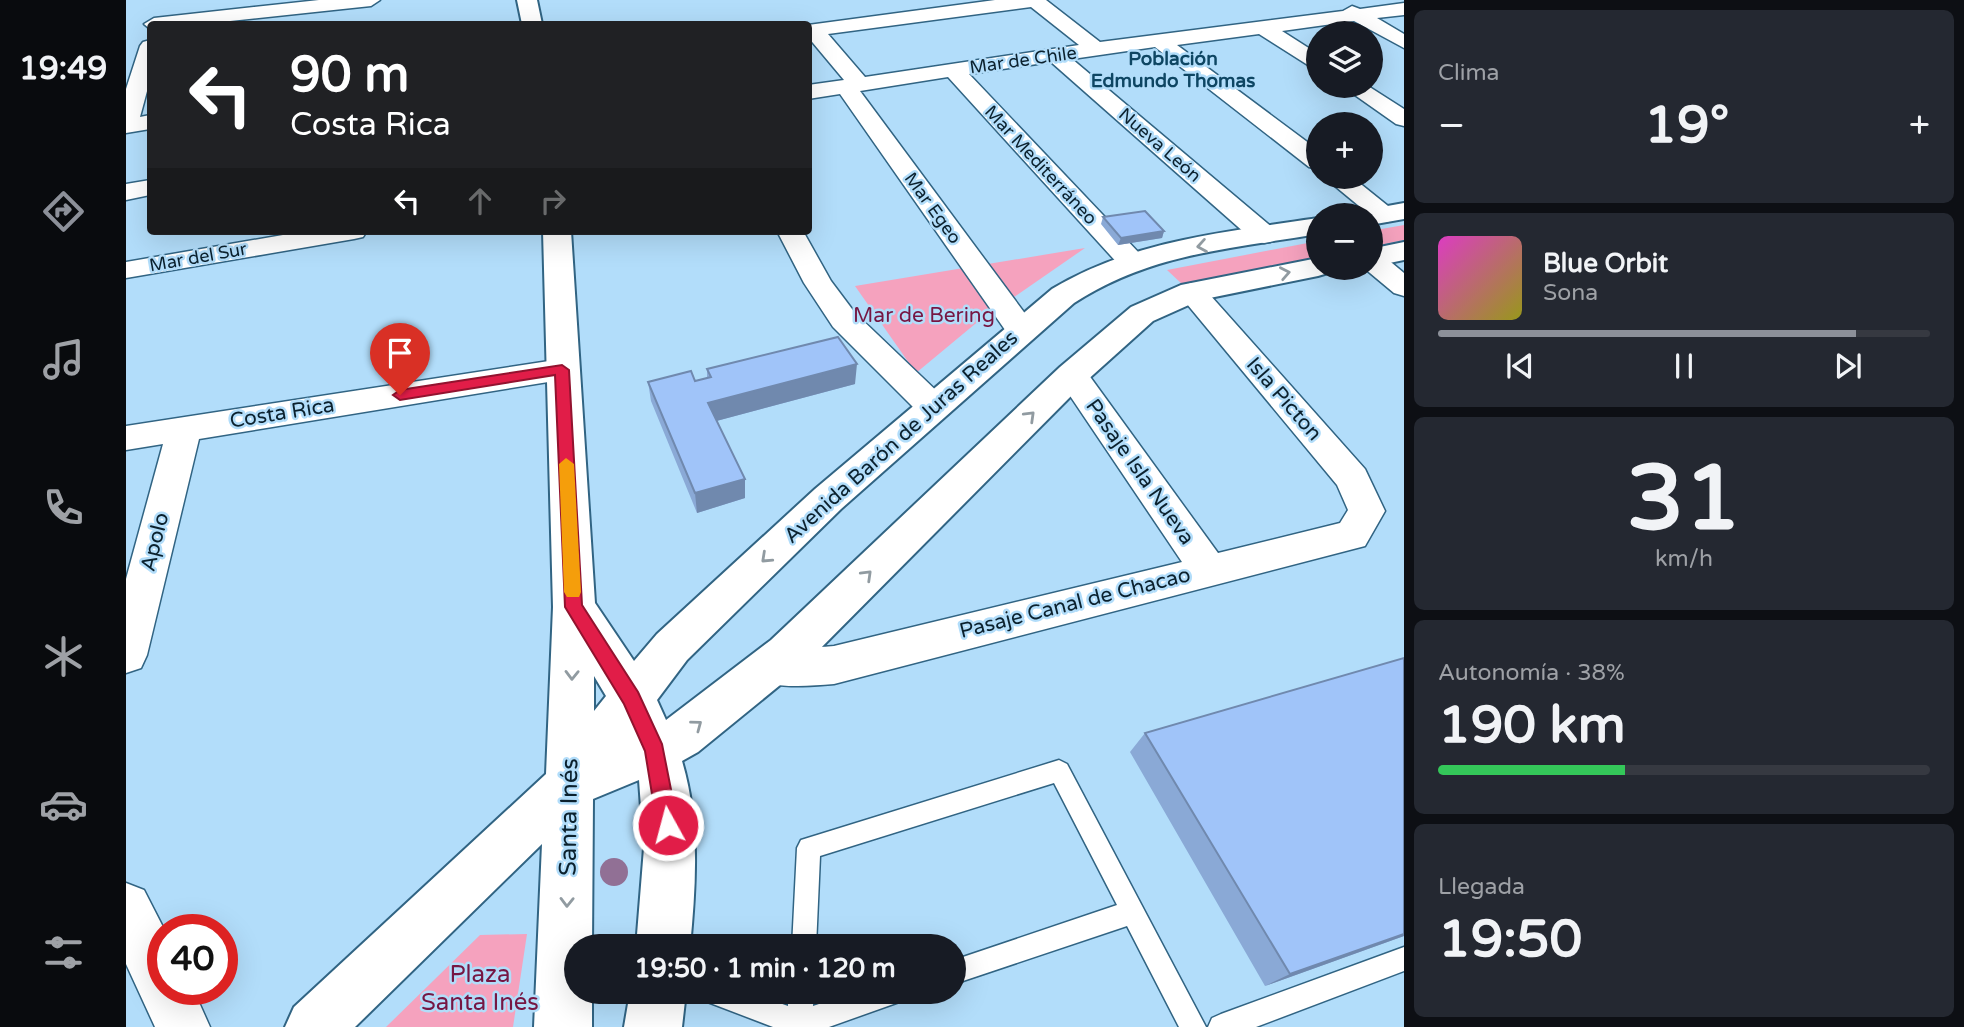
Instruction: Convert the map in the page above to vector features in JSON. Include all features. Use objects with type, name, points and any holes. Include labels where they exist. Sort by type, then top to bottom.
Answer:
[{"type":"street","points":[[153,21],[165,0]]},
{"type":"street","points":[[186,21],[371,0]]},
{"type":"street","points":[[527,0],[531,21]]},
{"type":"street","points":[[812,31],[1035,0],[1096,49]]},
{"type":"street","points":[[1330,0],[1404,42]]},
{"type":"street","name":"Mar de Chile","points":[[812,91],[1096,49],[1404,9]]},
{"type":"street","points":[[1262,27],[1306,55]]},
{"type":"street","name":"Mar Egeo","points":[[812,32],[853,86],[1021,330]]},
{"type":"street","points":[[1159,41],[1306,153]]},
{"type":"street","points":[[147,51],[134,72],[126,126],[147,122]]},
{"type":"street","name":"Nueva León","points":[[1055,55],[1264,235]]},
{"type":"street","name":"Mar Mediterráneo","points":[[953,70],[1130,260]]},
{"type":"street","points":[[1372,98],[1404,119]]},
{"type":"street","points":[[126,192],[147,188]]},
{"type":"street","points":[[1352,189],[1386,214]]},
{"type":"street","name":"Avenida Barón de Juras Reales","points":[[314,1027],[569,785],[631,698],[672,647],[828,499],[1021,330],[1078,285],[1130,260],[1306,228]]},
{"type":"street","name":"Mar del Sur","points":[[126,270],[331,235]]},
{"type":"street","name":"Santa Inés","points":[[556,235],[574,607],[563,1027]]},
{"type":"street","points":[[792,235],[818,284],[844,320],[932,406]]},
{"type":"street","points":[[1383,255],[1404,251]]},
{"type":"street","points":[[1130,260],[1192,292]]},
{"type":"street","name":"Avenida Barón de Juras Reales","points":[[569,785],[655,751],[682,736],[770,666],[1072,375],[1142,314],[1192,292],[1306,269]]},
{"type":"street","points":[[1383,269],[1404,287]]},
{"type":"street","name":"Isla Picton","points":[[1192,292],[1352,478],[1367,511]]},
{"type":"street","name":"Costa Rica","points":[[126,438],[562,370]]},
{"type":"street","name":"Pasaje Isla Nueva","points":[[1072,375],[1208,569]]},
{"type":"street","name":"Apolo","points":[[126,656],[184,429]]},
{"type":"street","name":"Pasaje Canal de Chacao","points":[[770,666],[801,668],[834,665],[1352,535],[1367,511]]},
{"type":"street","name":"Santa Inés","points":[[574,607],[631,698],[655,751],[666,802],[670,849],[664,934]]},
{"type":"street","points":[[126,908],[147,952]]},
{"type":"street","points":[[653,1027],[656,1004]]},
{"type":"street","points":[[173,1005],[183,1027]]},
{"type":"lane","points":[[805,934],[809,848],[1059,771],[1193,1027]]},
{"type":"lane","points":[[966,968],[1133,912]]},
{"type":"lane","points":[[1221,1027],[1404,959]]},
{"type":"lane","points":[[745,1004],[800,1025],[859,1004]]},
{"type":"lane","points":[[800,1025],[801,1004]]},
{"type":"green space","points":[[1404,225],[1404,240],[1383,244],[1383,229]]},
{"type":"green space","points":[[1306,243],[1306,259],[1182,284],[1167,270]]},
{"type":"green space","name":"Mar de Bering","points":[[1085,248],[975,324],[916,373],[855,286]]},
{"type":"green space","name":"Plaza Santa Inés","points":[[527,934],[513,1027],[386,1027],[480,935]]},
{"type":"building","points":[[1145,211],[1164,231],[1121,238],[1103,217]]},
{"type":"building","points":[[838,337],[857,364],[708,403],[745,479],[695,493],[648,382],[691,371],[695,381],[711,377],[707,369]]},
{"type":"building","points":[[1404,658],[1404,934],[1290,974],[1145,733]]},
{"type":"slow traffic","points":[[566,464],[573,592]]},
{"type":"district","name":"Población Edmundo Thomas","points":[[1173,70]]},
{"type":"route","points":[[400,395],[562,370],[574,607],[631,698],[655,751],[668,825]]}]
